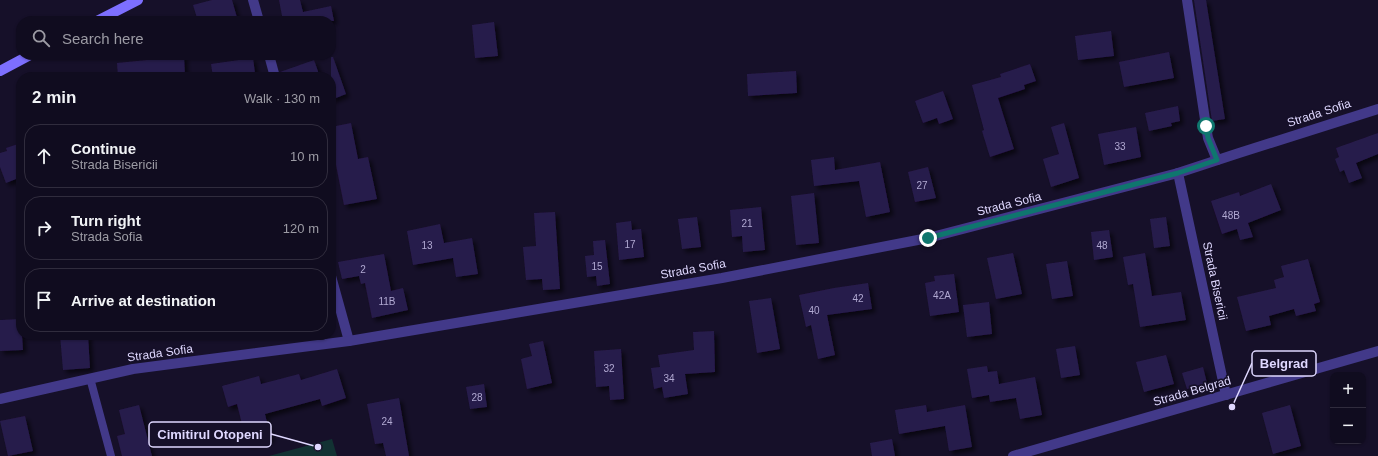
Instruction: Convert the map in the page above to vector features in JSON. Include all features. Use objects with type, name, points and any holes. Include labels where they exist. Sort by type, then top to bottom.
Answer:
[{"type":"main road","points":[[107,16],[138,0]]},
{"type":"main road","points":[[0,71],[21,60]]},
{"type":"street","points":[[253,0],[258,16]]},
{"type":"street","points":[[1187,0],[1206,126],[1210,143],[1217,160]]},
{"type":"street","points":[[270,60],[274,72]]},
{"type":"street","name":"Strada Sofia","points":[[0,399],[133,369],[349,341],[722,278],[928,238],[1178,173],[1378,109]]},
{"type":"street","name":"Strada Bisericii","points":[[1178,173],[1226,394]]},
{"type":"street","points":[[336,294],[349,341]]},
{"type":"street","name":"Strada Belgrad","points":[[1012,456],[1378,351]]},
{"type":"lane","points":[[90,378],[111,456]]},
{"type":"green space","points":[[332,439],[337,456],[269,456]]},
{"type":"building","points":[[212,0],[232,0],[237,16],[196,16],[193,5]]},
{"type":"building","points":[[279,0],[300,0],[303,12],[331,6],[333,16],[282,16]]},
{"type":"building","points":[[1194,0],[1206,0],[1225,119],[1212,121]]},
{"type":"building","points":[[494,22],[498,56],[475,58],[472,25]]},
{"type":"building","points":[[1111,31],[1114,56],[1078,60],[1075,36]]},
{"type":"building","points":[[1169,52],[1174,78],[1124,87],[1119,62]]},
{"type":"building","points":[[147,60],[184,60],[185,72],[118,72],[117,63]]},
{"type":"building","points":[[239,60],[253,60],[255,72],[212,72],[211,64]]},
{"type":"building","points":[[314,60],[318,72],[280,72]]},
{"type":"building","points":[[331,60],[334,60],[346,94],[336,98],[336,72],[331,72]]},
{"type":"building","points":[[1030,64],[1036,81],[1024,85],[1025,89],[998,98],[1014,149],[990,157],[982,131],[984,130],[972,85],[1001,77],[1000,74]]},
{"type":"building","points":[[796,71],[797,93],[748,96],[747,74]]},
{"type":"building","points":[[943,91],[953,119],[939,124],[937,118],[923,123],[915,101]]},
{"type":"building","points":[[1178,106],[1180,121],[1171,123],[1172,126],[1149,131],[1145,113]]},
{"type":"building","points":[[351,123],[358,159],[368,157],[377,199],[344,205],[336,165],[336,126]]},
{"type":"building","points":[[1064,123],[1079,178],[1051,187],[1043,159],[1059,154],[1051,127]]},
{"type":"building","points":[[1136,127],[1141,157],[1104,165],[1098,134]]},
{"type":"building","points":[[1378,133],[1378,154],[1356,163],[1362,178],[1349,183],[1344,170],[1340,172],[1335,159],[1339,157],[1336,148]]},
{"type":"building","points":[[16,145],[16,179],[6,183],[0,167],[0,153],[7,151],[6,148]]},
{"type":"building","points":[[834,157],[835,170],[880,162],[890,212],[866,217],[859,181],[814,186],[811,160]]},
{"type":"building","points":[[928,167],[936,198],[915,202],[908,172]]},
{"type":"building","points":[[1271,184],[1281,210],[1248,223],[1253,237],[1240,240],[1237,229],[1222,234],[1211,201],[1239,192],[1240,196]]},
{"type":"building","points":[[814,193],[819,243],[796,245],[791,196]]},
{"type":"building","points":[[761,207],[765,250],[743,252],[742,236],[732,237],[730,210]]},
{"type":"building","points":[[555,212],[560,289],[543,290],[542,279],[526,280],[523,247],[536,246],[534,213]]},
{"type":"building","points":[[697,217],[701,247],[682,249],[678,219]]},
{"type":"building","points":[[1166,217],[1170,246],[1154,248],[1150,219]]},
{"type":"building","points":[[631,221],[632,230],[641,229],[644,257],[619,260],[616,223]]},
{"type":"building","points":[[440,224],[444,243],[472,238],[478,274],[456,277],[453,258],[413,265],[407,231]]},
{"type":"building","points":[[1109,230],[1113,257],[1094,260],[1091,232]]},
{"type":"building","points":[[605,240],[610,284],[597,286],[596,276],[587,277],[585,256],[594,255],[593,241]]},
{"type":"building","points":[[1013,253],[1022,294],[996,299],[987,258]]},
{"type":"building","points":[[1145,253],[1152,296],[1181,292],[1186,320],[1140,327],[1133,284],[1128,285],[1123,257]]},
{"type":"building","points":[[384,254],[391,291],[403,288],[408,310],[372,318],[365,283],[361,284],[359,276],[342,279],[338,262]]},
{"type":"building","points":[[1308,259],[1320,302],[1314,304],[1316,311],[1296,316],[1294,309],[1269,316],[1271,325],[1246,331],[1237,297],[1276,288],[1274,280],[1284,277],[1281,266]]},
{"type":"building","points":[[1067,261],[1073,296],[1052,299],[1046,264]]},
{"type":"building","points":[[954,274],[959,312],[930,316],[925,283],[935,281],[934,276]]},
{"type":"building","points":[[868,283],[872,309],[827,315],[835,355],[818,359],[811,325],[806,327],[799,295]]},
{"type":"building","points":[[771,298],[780,349],[757,353],[749,301]]},
{"type":"building","points":[[989,302],[992,334],[967,337],[963,305]]},
{"type":"building","points":[[16,319],[16,340],[22,340],[23,350],[0,351],[0,320]]},
{"type":"building","points":[[714,331],[715,372],[685,374],[688,394],[664,398],[662,387],[654,389],[651,368],[660,367],[658,355],[694,350],[693,332]]},
{"type":"building","points":[[60,340],[88,340],[90,368],[63,370]]},
{"type":"building","points":[[543,341],[552,383],[527,389],[521,359],[532,356],[529,344]]},
{"type":"building","points":[[1075,346],[1080,375],[1061,378],[1056,349]]},
{"type":"building","points":[[621,349],[624,399],[610,400],[609,386],[596,387],[594,351]]},
{"type":"building","points":[[1166,355],[1174,384],[1144,392],[1136,362]]},
{"type":"building","points":[[987,366],[988,372],[997,371],[999,384],[1035,377],[1042,415],[1020,419],[1016,398],[990,402],[989,395],[972,398],[967,369]]},
{"type":"building","points":[[1203,367],[1207,383],[1187,389],[1182,373]]},
{"type":"building","points":[[337,369],[346,398],[322,406],[320,399],[265,414],[271,439],[247,444],[237,404],[228,407],[222,386],[259,376],[261,384],[299,374],[301,380]]},
{"type":"building","points":[[484,384],[487,407],[470,409],[466,387]]},
{"type":"building","points":[[399,398],[409,456],[386,456],[383,443],[375,444],[367,404]]},
{"type":"building","points":[[139,405],[152,456],[122,456],[117,436],[125,434],[119,410]]},
{"type":"building","points":[[926,405],[927,412],[965,405],[972,447],[949,451],[945,426],[899,434],[895,410]]},
{"type":"building","points":[[1290,405],[1301,446],[1273,454],[1262,413]]},
{"type":"building","points":[[25,416],[33,451],[8,456],[0,421]]},
{"type":"building","points":[[892,439],[895,456],[872,456],[870,443]]},
{"type":"place","name":"Belgrad","points":[[1232,407]]},
{"type":"place","name":"Cimitirul Otopeni","points":[[318,447]]},
{"type":"route","points":[[928,238],[1178,173],[1217,160],[1208,138],[1206,126]]}]
